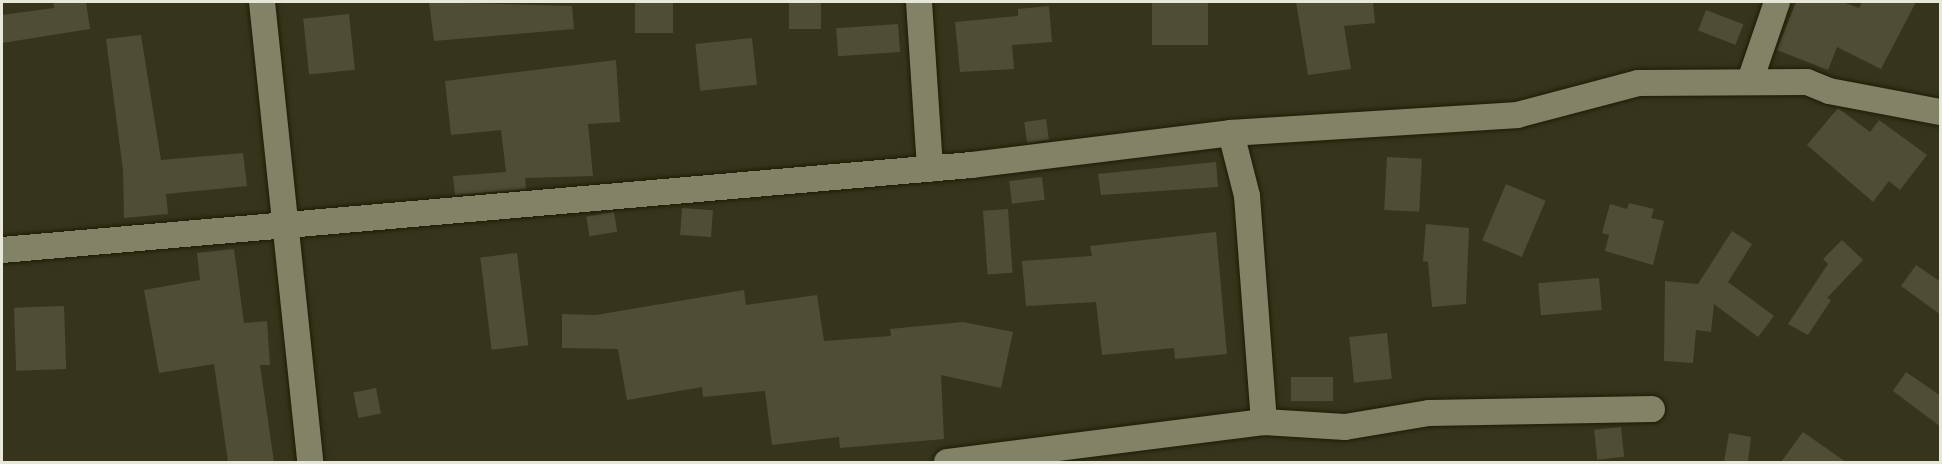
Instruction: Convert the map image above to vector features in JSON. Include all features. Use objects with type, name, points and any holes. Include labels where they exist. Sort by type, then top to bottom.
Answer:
[{"type":"street","points":[[262,2],[310,462]]},
{"type":"street","points":[[919,2],[930,169]]},
{"type":"street","points":[[1751,78],[1777,2]]},
{"type":"street","points":[[2,250],[930,169],[1231,133],[1517,116],[1638,83],[1751,78],[1807,82],[1941,112]]},
{"type":"street","points":[[1231,133],[1247,196],[1264,422]]},
{"type":"street","points":[[947,462],[1264,422],[1345,427],[1429,413],[1652,409]]},
{"type":"building","points":[[53,2],[86,2],[90,29],[2,43],[2,15],[54,8]]},
{"type":"building","points":[[429,2],[572,6],[574,29],[434,41]]},
{"type":"building","points":[[635,2],[673,2],[673,33],[635,33]]},
{"type":"building","points":[[789,2],[821,2],[821,29],[789,29]]},
{"type":"building","points":[[1152,2],[1208,2],[1208,45],[1152,45]]},
{"type":"building","points":[[1296,2],[1373,2],[1375,23],[1344,26],[1351,69],[1308,75]]},
{"type":"building","points":[[1796,2],[1843,2],[1859,8],[1862,2],[1916,2],[1881,69],[1837,47],[1828,70],[1777,50]]},
{"type":"building","points":[[1049,6],[1052,42],[1012,45],[1014,69],[960,72],[955,22],[1018,16],[1018,9]]},
{"type":"building","points":[[1706,10],[1743,24],[1735,45],[1698,31]]},
{"type":"building","points":[[349,14],[355,70],[309,75],[303,19]]},
{"type":"building","points":[[898,24],[900,52],[838,56],[836,28]]},
{"type":"building","points":[[141,35],[161,160],[243,153],[247,186],[166,194],[168,214],[124,218],[123,170],[106,39]]},
{"type":"building","points":[[752,38],[757,85],[700,91],[695,44]]},
{"type":"building","points":[[616,60],[620,122],[588,124],[593,176],[525,178],[526,189],[455,195],[453,176],[506,172],[501,130],[451,135],[445,81]]},
{"type":"building","points":[[1838,108],[1870,132],[1879,120],[1927,155],[1900,190],[1889,181],[1873,202],[1807,145]]},
{"type":"building","points":[[1046,119],[1049,140],[1027,143],[1024,122]]},
{"type":"building","points":[[1387,157],[1422,159],[1419,212],[1384,210]]},
{"type":"building","points":[[1216,162],[1218,187],[1101,195],[1098,174]]},
{"type":"building","points":[[1042,177],[1045,200],[1012,204],[1009,181]]},
{"type":"building","points":[[1506,184],[1546,201],[1522,257],[1482,240]]},
{"type":"building","points":[[1629,203],[1654,209],[1651,218],[1664,221],[1653,265],[1605,251],[1609,235],[1602,233],[1610,204],[1627,209]]},
{"type":"building","points":[[682,208],[713,210],[711,237],[680,235]]},
{"type":"building","points":[[1008,209],[1012,273],[988,275],[983,211]]},
{"type":"building","points":[[614,212],[617,232],[589,236],[586,216]]},
{"type":"building","points":[[1426,224],[1469,228],[1466,304],[1432,307],[1428,262],[1423,261]]},
{"type":"building","points":[[1732,231],[1752,244],[1728,282],[1774,316],[1758,337],[1714,304],[1711,332],[1696,330],[1693,363],[1664,361],[1665,281],[1698,284]]},
{"type":"building","points":[[1216,232],[1227,354],[1175,359],[1174,348],[1102,355],[1096,302],[1026,306],[1022,261],[1092,256],[1090,246]]},
{"type":"building","points":[[1842,240],[1863,260],[1827,298],[1831,300],[1808,335],[1788,324],[1828,264],[1823,259]]},
{"type":"building","points":[[234,249],[244,323],[267,321],[270,365],[260,365],[274,462],[228,462],[214,364],[159,373],[144,290],[200,280],[197,253]]},
{"type":"building","points":[[517,253],[528,345],[492,350],[480,258]]},
{"type":"building","points":[[1916,265],[1941,282],[1941,315],[1901,286]]},
{"type":"building","points":[[1599,278],[1602,310],[1541,315],[1538,283]]},
{"type":"building","points":[[744,290],[746,305],[817,295],[824,341],[891,336],[890,329],[963,322],[1013,332],[1001,388],[941,375],[944,439],[840,448],[839,437],[772,445],[765,391],[703,397],[702,387],[627,400],[618,349],[562,348],[562,314],[596,315]]},
{"type":"building","points":[[64,306],[66,369],[16,371],[14,308]]},
{"type":"building","points":[[1387,333],[1392,379],[1354,383],[1349,337]]},
{"type":"building","points":[[1906,372],[1941,396],[1941,427],[1893,391]]},
{"type":"building","points":[[1291,377],[1333,377],[1333,401],[1291,401]]},
{"type":"building","points":[[376,388],[381,414],[358,418],[353,392]]},
{"type":"building","points":[[1621,427],[1624,457],[1597,460],[1594,430]]},
{"type":"building","points":[[1803,432],[1846,462],[1781,462]]},
{"type":"building","points":[[1729,433],[1751,437],[1748,462],[1724,462]]}]
